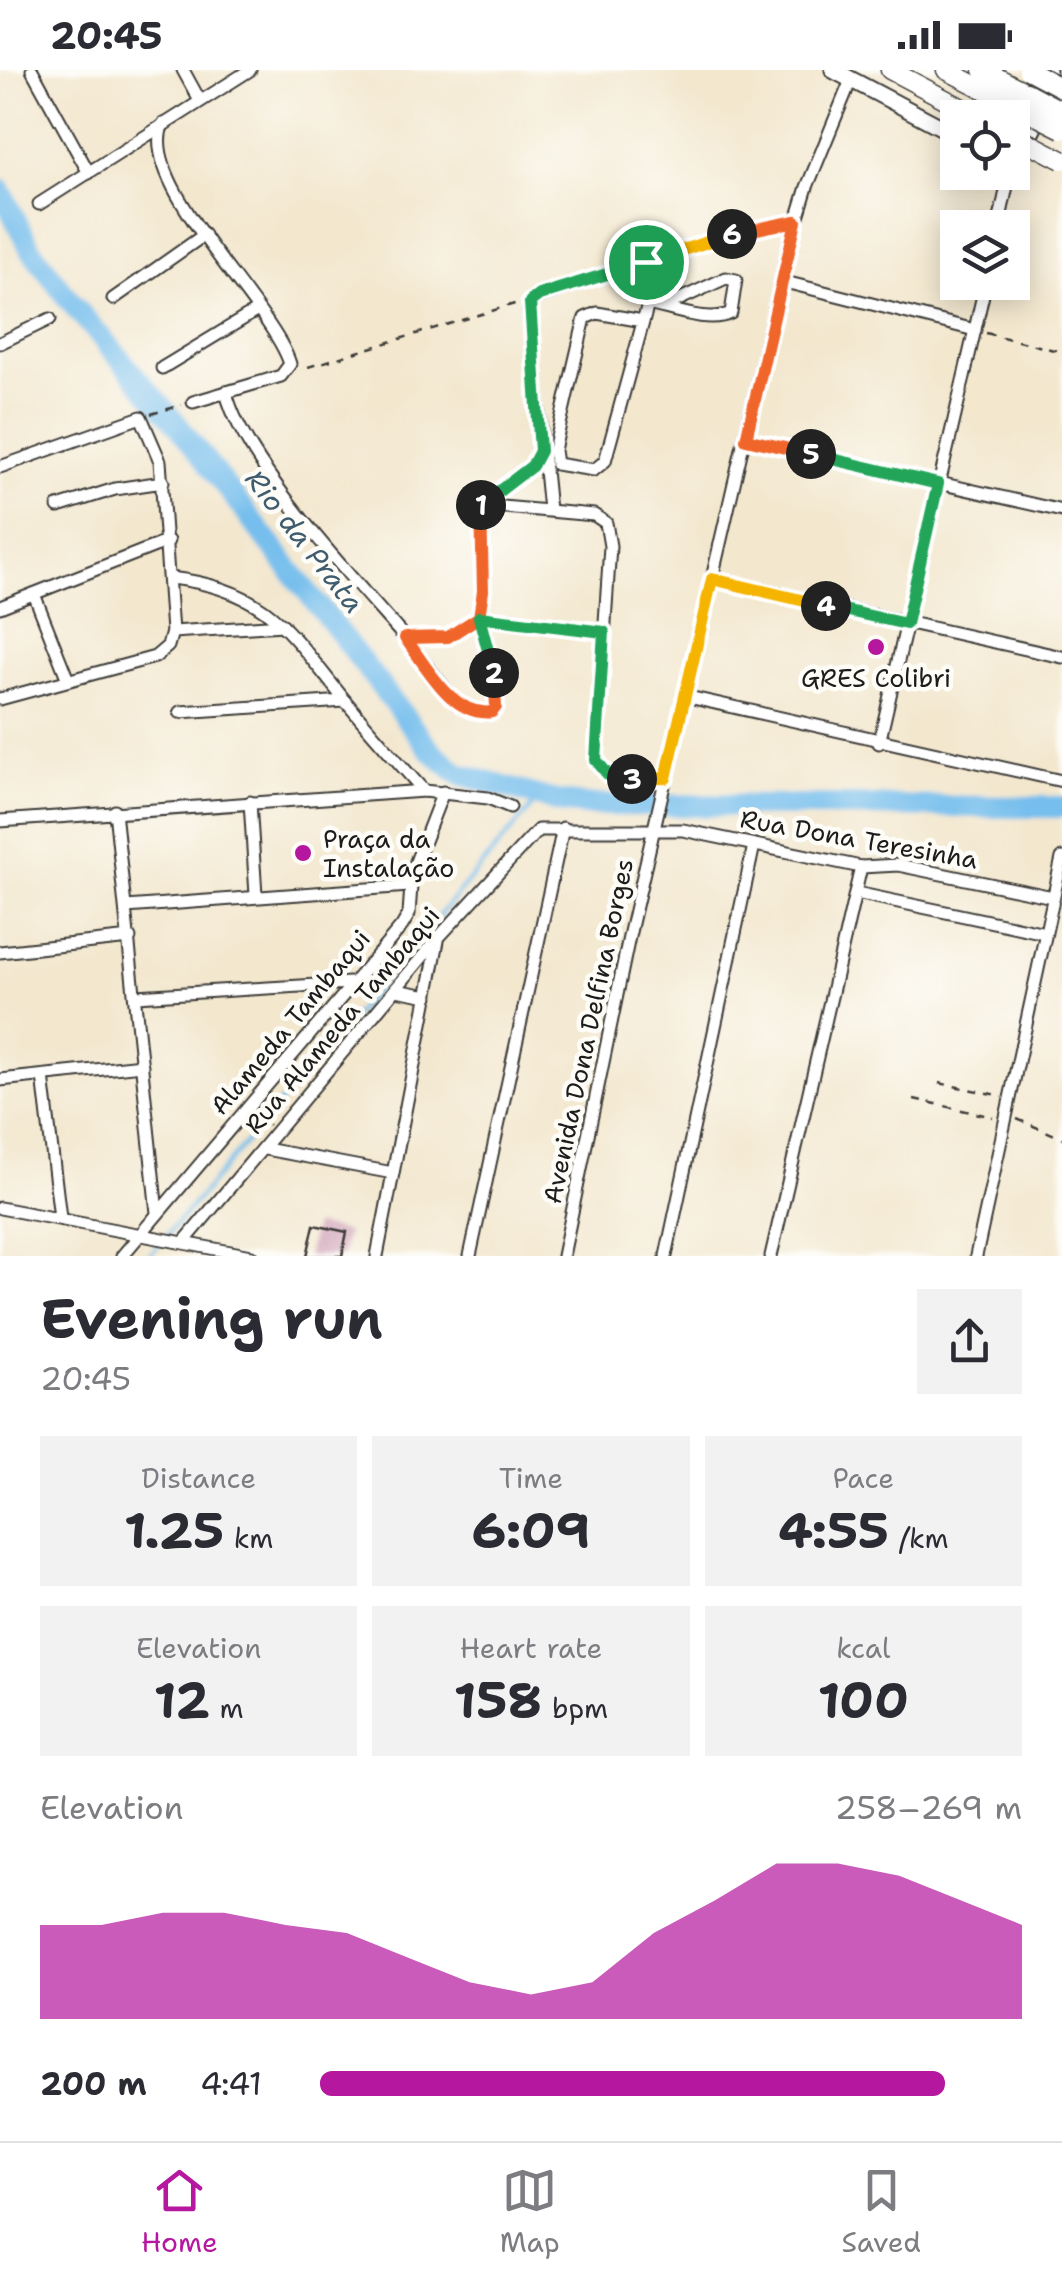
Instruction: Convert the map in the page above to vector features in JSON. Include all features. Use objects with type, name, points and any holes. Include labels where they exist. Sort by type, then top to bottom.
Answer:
[{"type":"highway","points":[[890,70],[947,100]]},
{"type":"highway","points":[[946,70],[1023,100]]},
{"type":"highway","points":[[984,70],[1025,100]]},
{"type":"highway","points":[[1028,70],[1062,88]]},
{"type":"highway","points":[[1030,103],[1062,111]]},
{"type":"highway","points":[[1030,104],[1062,129]]},
{"type":"highway","points":[[1030,151],[1062,160]]},
{"type":"main road","points":[[833,70],[940,126]]},
{"type":"main road","points":[[1030,119],[1047,85],[1048,70]]},
{"type":"street","points":[[32,70],[89,173]]},
{"type":"street","points":[[183,70],[200,101]]},
{"type":"street","points":[[39,204],[250,70]]},
{"type":"street","name":"Avenida Dona Delfina Borges","points":[[563,1256],[684,696],[781,281],[796,221],[852,80]]},
{"type":"street","points":[[163,124],[158,140],[162,162],[204,235],[288,355],[291,367],[280,376],[187,404]]},
{"type":"street","points":[[1030,155],[1062,172]]},
{"type":"street","points":[[550,510],[540,451],[528,310],[532,299],[756,227],[796,221]]},
{"type":"street","points":[[113,299],[204,235]]},
{"type":"street","points":[[642,321],[596,313],[586,318],[554,450],[556,464],[594,470],[603,466],[648,304],[646,262]]},
{"type":"street","points":[[648,304],[663,307],[724,317],[731,313],[736,280],[726,278],[663,307]]},
{"type":"street","points":[[781,281],[975,330]]},
{"type":"street","points":[[879,743],[982,300]]},
{"type":"street","points":[[162,368],[256,312]]},
{"type":"street","points":[[0,343],[50,320]]},
{"type":"street","points":[[226,392],[232,413],[270,474],[458,704],[492,712],[496,707],[495,678],[479,617],[483,591],[480,505]]},
{"type":"street","points":[[0,468],[146,416],[163,482],[172,632],[168,646],[155,657],[0,699]]},
{"type":"street","points":[[746,439],[1062,512]]},
{"type":"street","points":[[480,505],[532,466],[540,451]]},
{"type":"street","points":[[58,507],[114,489],[163,482]]},
{"type":"street","points":[[480,505],[594,515],[606,522],[610,546],[596,760],[609,776],[665,784]]},
{"type":"street","points":[[0,607],[168,541]]},
{"type":"street","points":[[170,578],[219,584],[244,595],[283,625],[424,791]]},
{"type":"street","points":[[712,579],[1062,657]]},
{"type":"street","points":[[34,594],[68,680]]},
{"type":"street","points":[[405,638],[448,637],[479,617],[604,632]]},
{"type":"street","points":[[172,632],[283,625]]},
{"type":"street","points":[[684,696],[879,743],[1062,781]]},
{"type":"street","points":[[180,712],[346,701]]},
{"type":"street","points":[[0,821],[424,791],[488,798],[510,806]]},
{"type":"street","name":"Alameda Tambaqui","points":[[122,1256],[147,1233],[157,1213],[402,926],[409,914],[410,886],[444,792]]},
{"type":"street","points":[[250,802],[256,896]]},
{"type":"street","points":[[116,812],[157,1213]]},
{"type":"street","points":[[470,1256],[563,828]]},
{"type":"street","name":"Rua Dona Teresinha","points":[[538,830],[683,830],[862,867],[898,865],[1053,896]]},
{"type":"street","name":"Rua Alameda Tambaqui","points":[[179,1240],[265,1149],[439,937],[538,830]]},
{"type":"street","points":[[666,1256],[754,845]]},
{"type":"street","points":[[976,1256],[1045,932],[1056,913],[1053,896],[1062,858]]},
{"type":"street","points":[[771,1256],[862,867]]},
{"type":"street","points":[[126,907],[410,886]]},
{"type":"street","points":[[856,893],[1045,932]]},
{"type":"street","points":[[377,1256],[439,937]]},
{"type":"street","points":[[0,952],[130,938]]},
{"type":"street","points":[[136,996],[350,983]]},
{"type":"street","points":[[396,990],[428,996]]},
{"type":"street","points":[[0,1080],[142,1065]]},
{"type":"street","points":[[43,1076],[60,1218]]},
{"type":"street","points":[[265,1149],[393,1173]]},
{"type":"street","points":[[0,1208],[147,1233],[212,1252],[252,1256]]},
{"type":"path","points":[[308,367],[532,299]]},
{"type":"path","points":[[975,330],[1062,352]]},
{"type":"path","points":[[146,416],[187,404]]},
{"type":"path","points":[[939,1083],[1009,1098]]},
{"type":"path","points":[[914,1099],[1005,1117],[1062,1138]]},
{"type":"path","points":[[256,1112],[274,1130]]},
{"type":"building","points":[[314,1225],[347,1232],[342,1256],[307,1256]]},
{"type":"waterway","name":"Rio da Prata","points":[[0,189],[30,248],[72,304],[177,424],[431,751],[459,774],[559,802],[585,805],[1062,807]]},
{"type":"waterway","points":[[149,1256],[541,796]]},
{"type":"place","name":"GRES Colibri","points":[[876,647]]},
{"type":"place","name":"Praça da Instalação","points":[[303,853]]},
{"type":"route","points":[[646,262],[539,295],[530,302],[540,451],[532,466],[480,505],[483,601],[479,617],[448,637],[405,638],[458,704],[486,714],[496,707],[495,678],[479,617],[604,632],[596,760],[604,773],[619,779],[666,778],[712,579],[906,624],[938,484],[746,439],[796,221],[735,232],[646,262]]}]
